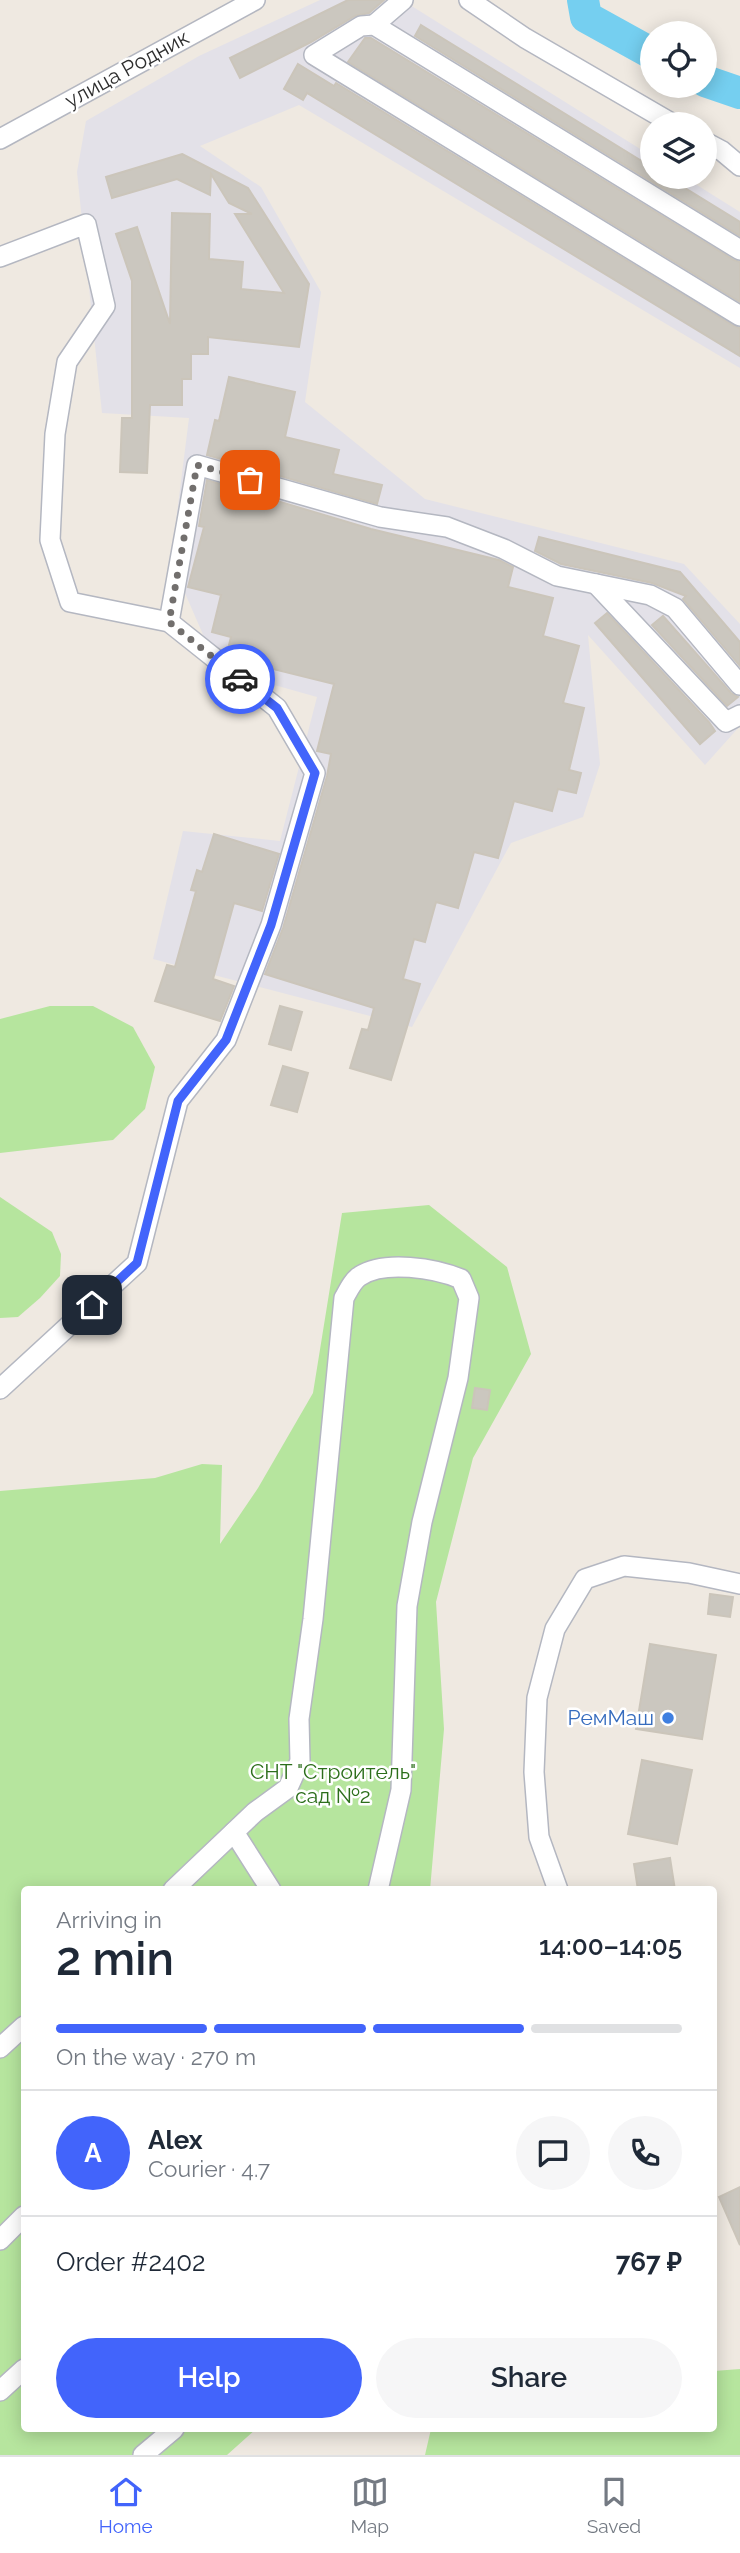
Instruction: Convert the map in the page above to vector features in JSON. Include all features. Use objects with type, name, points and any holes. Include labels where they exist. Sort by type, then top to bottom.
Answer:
[{"type":"street","name":"улица Родник","points":[[0,139],[255,0]]},
{"type":"street","points":[[374,25],[402,0]]},
{"type":"street","points":[[469,0],[525,38],[652,112]]},
{"type":"street","points":[[740,250],[374,25],[361,26],[314,55],[740,316]]},
{"type":"street","points":[[717,148],[740,166]]},
{"type":"street","points":[[0,257],[86,224],[105,306],[67,362],[55,434],[50,540],[70,602],[169,622],[277,708],[315,773],[271,925],[226,1040],[178,1101],[137,1263],[0,1389]]},
{"type":"street","points":[[169,622],[197,465],[380,517],[447,527],[504,549],[557,576],[650,595],[675,608],[740,685]]},
{"type":"street","points":[[596,584],[726,722],[740,715]]},
{"type":"street","points":[[177,1886],[255,1812],[288,1788],[300,1761],[299,1719],[313,1619],[344,1298],[357,1277],[382,1266],[442,1271],[461,1279],[469,1298],[458,1378],[422,1522],[407,1606],[401,1790],[379,1886]]},
{"type":"street","points":[[557,1886],[539,1837],[534,1772],[537,1698],[555,1629],[585,1579],[624,1566],[689,1573],[740,1584]]},
{"type":"street","points":[[234,1832],[268,1886]]},
{"type":"street","points":[[0,2048],[21,2029]]},
{"type":"street","points":[[0,2240],[21,2219]]},
{"type":"street","points":[[0,2391],[21,2373]]},
{"type":"street","points":[[143,2455],[170,2432]]},
{"type":"shaded area","points":[[320,0],[402,0],[640,149],[640,189],[703,189],[740,212],[740,368],[299,105],[200,146],[261,187],[321,292],[305,402],[425,499],[684,564],[740,624],[740,726],[705,765],[588,635],[600,764],[583,817],[511,843],[412,1027],[153,959],[183,831],[280,841],[317,697],[218,669],[171,561],[189,418],[102,413],[77,172],[86,121],[199,56]]},
{"type":"green space","points":[[50,1006],[93,1006],[133,1027],[155,1067],[145,1109],[113,1140],[0,1153],[0,1019]]},
{"type":"green space","points":[[0,1197],[52,1232],[61,1254],[60,1276],[18,1317],[0,1318]]},
{"type":"green space","name":"СНТ \"Строитель\" сад №2","points":[[429,1205],[507,1267],[531,1354],[473,1458],[436,1602],[444,1729],[430,1886],[21,1886],[21,2432],[253,2432],[227,2455],[0,2455],[0,1491],[155,1478],[202,1464],[222,1465],[220,1544],[258,1488],[313,1393],[342,1213]]},
{"type":"green space","points":[[740,2369],[740,2455],[425,2455],[430,2432],[717,2432],[717,2371]]},
{"type":"building","points":[[348,0],[384,0],[369,13],[355,16],[240,78],[230,58]]},
{"type":"building","points":[[421,25],[640,160],[640,174],[415,36]]},
{"type":"building","points":[[365,38],[371,38],[740,262],[740,302],[348,62]]},
{"type":"building","points":[[298,64],[334,86],[336,83],[740,328],[740,356],[307,93],[303,100],[284,89]]},
{"type":"building","points":[[182,154],[248,188],[309,284],[299,347],[208,337],[208,354],[191,354],[191,379],[182,379],[182,405],[150,405],[147,473],[120,472],[122,418],[132,418],[132,281],[116,234],[137,227],[170,324],[172,213],[210,214],[209,259],[243,262],[241,289],[284,293],[235,214],[252,214],[229,203],[211,174],[210,195],[177,179],[112,198],[106,177]]},
{"type":"building","points":[[664,189],[686,189],[740,222],[740,236]]},
{"type":"building","points":[[229,377],[295,392],[285,437],[339,450],[333,474],[382,485],[377,504],[207,455],[215,420],[219,421]]},
{"type":"building","points":[[207,480],[371,529],[499,560],[513,567],[508,587],[553,598],[543,636],[579,646],[563,703],[584,708],[569,770],[581,773],[576,793],[558,789],[552,811],[514,801],[498,858],[474,852],[458,908],[436,902],[425,942],[414,939],[403,979],[420,984],[391,1080],[350,1068],[362,1029],[368,1030],[374,1008],[265,974],[283,928],[327,776],[331,754],[317,751],[334,684],[237,660],[227,653],[231,637],[212,632],[221,595],[188,587],[204,527],[199,526]]},
{"type":"building","points":[[539,537],[680,572],[740,642],[740,666],[683,599],[686,596],[652,583],[561,564],[535,551]]},
{"type":"building","points":[[607,613],[709,722],[715,731],[700,744],[595,623]]},
{"type":"building","points":[[663,616],[731,693],[738,697],[727,706],[652,625]]},
{"type":"building","points":[[214,834],[279,854],[262,911],[234,903],[213,979],[234,986],[220,1021],[155,1001],[167,965],[175,967],[196,891],[191,890],[197,870],[202,872]]},
{"type":"building","points":[[280,1006],[302,1012],[291,1050],[269,1044]]},
{"type":"building","points":[[283,1066],[308,1073],[297,1112],[271,1105]]},
{"type":"building","points":[[475,1388],[490,1390],[487,1410],[472,1408]]},
{"type":"building","points":[[710,1594],[733,1597],[730,1617],[708,1614]]},
{"type":"building","points":[[650,1644],[716,1655],[702,1739],[636,1729]]},
{"type":"building","points":[[642,1760],[692,1770],[677,1844],[628,1834]]},
{"type":"building","points":[[670,1858],[674,1886],[637,1886],[634,1864]]},
{"type":"building","points":[[740,2187],[740,2245],[719,2197]]},
{"type":"waterway","points":[[583,0],[586,17],[640,47]]},
{"type":"waterway","points":[[717,85],[740,93]]},
{"type":"way so far","points":[[240,679],[169,622],[197,465],[250,480]]},
{"type":"place","name":"РемМаш","points":[[668,1718]]},
{"type":"route","points":[[92,1305],[137,1263],[178,1101],[226,1040],[271,925],[315,773],[277,708],[240,679]]}]
